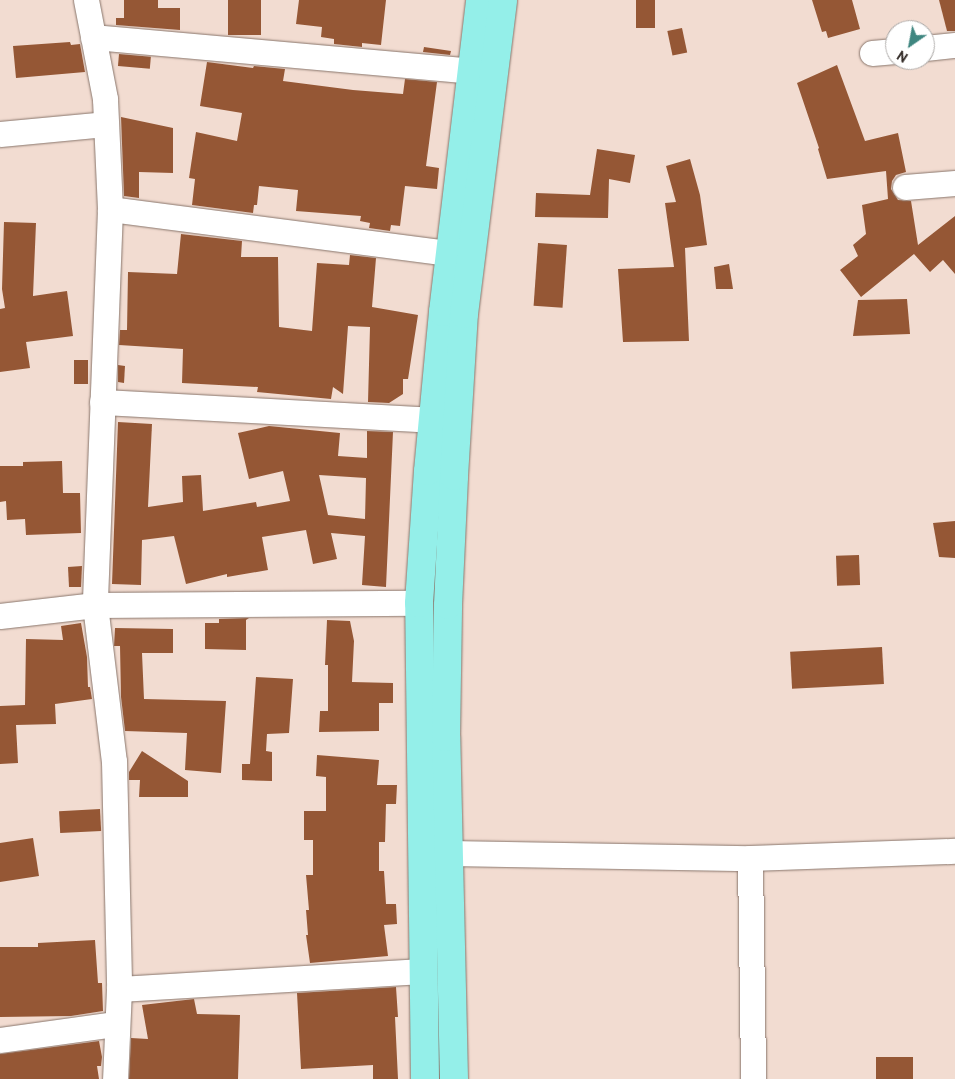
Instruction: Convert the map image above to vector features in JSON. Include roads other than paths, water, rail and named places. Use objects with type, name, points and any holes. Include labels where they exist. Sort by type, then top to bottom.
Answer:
[{"type":"main road","points":[[425,1079],[422,971],[419,603],[433,420],[450,253],[480,0]]},
{"type":"main road","points":[[454,1079],[447,709],[454,476],[464,314],[503,0]]},
{"type":"street","points":[[86,0],[105,99],[110,209],[95,605],[114,761],[118,989],[115,1079]]},
{"type":"street","points":[[93,37],[472,71]]},
{"type":"street","points":[[935,47],[955,45]]},
{"type":"street","points":[[0,134],[106,124]]},
{"type":"street","points":[[905,187],[955,183]]},
{"type":"street","points":[[110,209],[450,253]]},
{"type":"street","points":[[102,402],[433,420]]},
{"type":"street","points":[[0,616],[95,605],[419,603]]},
{"type":"street","points":[[449,853],[750,858],[955,851]]},
{"type":"street","points":[[750,858],[753,1079]]},
{"type":"street","points":[[118,989],[422,971]]},
{"type":"street","points":[[0,1040],[116,1024]]}]
